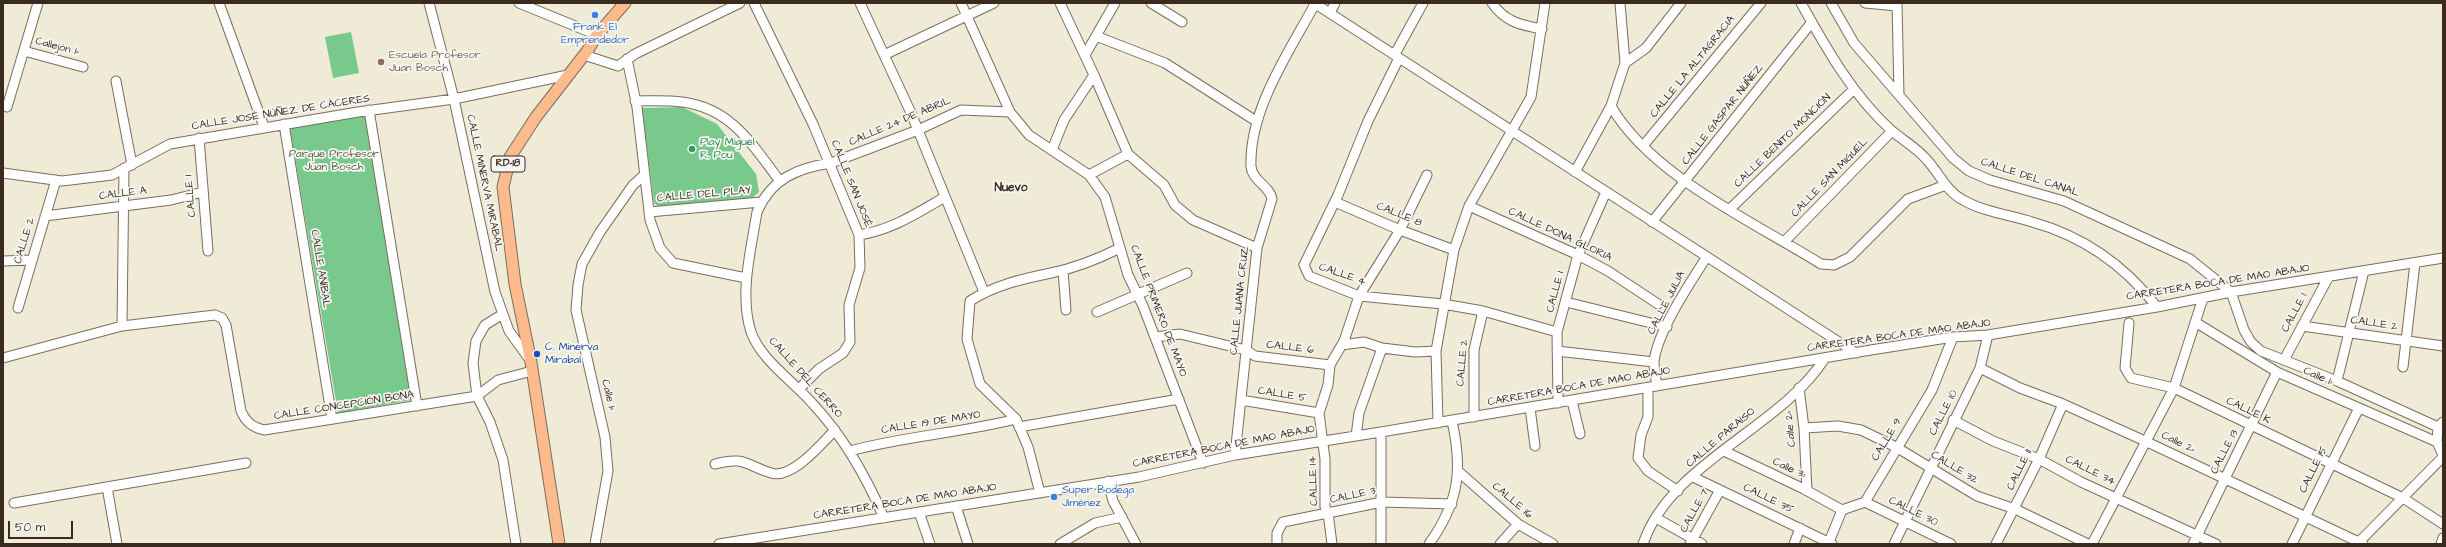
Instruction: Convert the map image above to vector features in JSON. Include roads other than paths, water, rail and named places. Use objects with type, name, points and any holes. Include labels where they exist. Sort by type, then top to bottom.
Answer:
[{"type":"main road","name":"RD-18","points":[[559,544],[531,366],[515,284],[503,187],[510,157],[536,117],[584,55],[597,35],[625,3]]},
{"type":"street","points":[[7,107],[38,3]]},
{"type":"street","points":[[219,3],[264,127]]},
{"type":"street","name":"CALLE MINERVA MIRABAL","points":[[428,3],[454,99],[495,292],[509,331],[531,366]]},
{"type":"street","points":[[519,3],[597,35]]},
{"type":"street","points":[[584,55],[618,66],[627,59],[740,3]]},
{"type":"street","name":"CALLE SAN JOSÉ","points":[[754,3],[831,163],[859,235],[860,268],[849,305],[850,342],[843,353],[819,369],[799,389]]},
{"type":"street","points":[[860,3],[918,130],[984,292]]},
{"type":"street","name":"CALLE PRIMERO DE MAYO","points":[[961,3],[1010,112],[1029,135],[1089,175],[1105,197],[1120,248],[1203,463]]},
{"type":"street","points":[[884,55],[994,3]]},
{"type":"street","points":[[1060,3],[1085,55],[1128,154],[1164,185],[1175,205],[1193,220],[1257,248]]},
{"type":"street","points":[[1085,55],[1115,3]]},
{"type":"street","points":[[1151,3],[1182,22]]},
{"type":"street","points":[[1315,3],[1706,258],[1856,353]]},
{"type":"street","name":"CALLE JUANA CRUZ","points":[[1235,455],[1257,248],[1272,199],[1271,194],[1254,175],[1251,167],[1256,121],[1285,59],[1315,3]]},
{"type":"street","points":[[1330,13],[1335,3]]},
{"type":"street","name":"CALLE 4","points":[[1423,3],[1368,121],[1335,202],[1304,265],[1305,271],[1309,276],[1359,296],[1443,304],[1483,311],[1557,332]]},
{"type":"street","points":[[1492,3],[1501,15],[1517,24],[1542,29]]},
{"type":"street","points":[[1438,423],[1436,351],[1443,304],[1454,250],[1468,206],[1531,97],[1545,3]]},
{"type":"street","points":[[1575,172],[1611,106],[1625,63],[1620,3]]},
{"type":"street","points":[[1625,63],[1646,48],[1681,3]]},
{"type":"street","name":"CALLE LA ALTAGRACIA","points":[[1643,146],[1761,3]]},
{"type":"street","points":[[1801,3],[1854,89],[1892,131],[1927,159],[1946,185],[1962,200],[1978,207],[2062,230],[2083,241],[2130,276],[2157,307]]},
{"type":"street","name":"CALLE DEL CANAL","points":[[1831,3],[1854,43],[1953,158],[1969,171],[1990,180],[2064,201],[2100,215],[2139,236],[2190,259],[2231,292]]},
{"type":"street","points":[[1865,3],[1897,5],[1899,95]]},
{"type":"street","name":"CALLE GASPAR NÚÑEZ","points":[[1652,222],[1812,22]]},
{"type":"street","points":[[1096,36],[1165,62],[1256,121]]},
{"type":"street","name":"Callejón 1ª","points":[[24,51],[83,67]]},
{"type":"street","points":[[627,59],[635,101],[643,176],[650,220],[660,248],[673,263],[746,278]]},
{"type":"street","name":"CALLE JOSÉ NÚÑEZ DE CÁCERES","points":[[3,173],[56,180],[112,175],[170,144],[369,110],[454,99],[568,75]]},
{"type":"street","points":[[1052,150],[1064,120],[1094,75]]},
{"type":"street","points":[[116,81],[128,166],[124,207],[122,326]]},
{"type":"street","name":"CALLE BENITO MONCIÓN","points":[[1730,209],[1854,89]]},
{"type":"street","points":[[635,101],[681,101],[696,104],[721,115],[742,132],[779,180]]},
{"type":"street","points":[[1611,106],[1623,127],[1684,182],[1785,241],[1821,264],[1834,265],[1850,257],[1908,199],[1946,185]]},
{"type":"street","points":[[369,110],[417,406]]},
{"type":"street","name":"CALLE 24 DE ABRIL","points":[[779,180],[818,165],[831,163],[918,130],[961,110],[1010,112]]},
{"type":"street","name":"CALLE ANÍBAL","points":[[284,124],[332,419]]},
{"type":"street","name":"CALLE SAN MIGUEL","points":[[1785,241],[1892,131]]},
{"type":"street","name":"CALLE 1","points":[[199,138],[208,251]]},
{"type":"street","points":[[1089,175],[1128,154]]},
{"type":"street","points":[[1319,413],[1328,385],[1330,365],[1342,345],[1359,296],[1400,230],[1427,175]]},
{"type":"street","name":"Calle 1ª","points":[[595,544],[608,471],[605,437],[576,310],[578,285],[582,264],[600,232],[633,185],[643,176]]},
{"type":"street","name":"CALLE 2","points":[[18,308],[56,180]]},
{"type":"street","name":"CALLE DEL CERRO","points":[[779,180],[761,202],[757,212],[746,278],[749,321],[756,341],[771,361],[799,389],[850,451],[870,486],[884,518]]},
{"type":"street","name":"CALLE A","points":[[45,216],[171,200],[203,192]]},
{"type":"street","name":"CALLE 1","points":[[1558,403],[1557,332],[1578,255],[1606,192]]},
{"type":"street","points":[[859,235],[877,232],[897,225],[945,197]]},
{"type":"street","name":"CALLE DEL PLAY","points":[[649,212],[761,202]]},
{"type":"street","name":"CALLE 8","points":[[1335,202],[1400,230],[1454,250]]},
{"type":"street","name":"CALLE DONA GLORIA","points":[[1468,206],[1578,255],[1608,271],[1658,304]]},
{"type":"street","points":[[1040,493],[1028,447],[1017,423],[980,384],[968,339],[970,301],[984,292],[1026,278],[1063,270],[1103,257],[1120,248]]},
{"type":"street","name":"CALLE JULIA","points":[[1678,491],[1648,471],[1638,458],[1641,435],[1648,417],[1653,387],[1654,362],[1667,327],[1688,285],[1706,258]]},
{"type":"street","name":"CARRETERA BOCA DE MAO ABAJO","points":[[719,544],[1040,493],[1203,463],[1235,455],[1323,440],[1452,421],[1953,337],[1988,335],[2157,307],[2231,292],[2328,278],[2443,258]]},
{"type":"street","points":[[3,261],[32,260]]},
{"type":"street","points":[[2403,367],[2415,263]]},
{"type":"street","points":[[1063,270],[1066,310]]},
{"type":"street","points":[[2337,381],[2347,332],[2364,271]]},
{"type":"street","points":[[1097,312],[1137,293],[1186,273]]},
{"type":"street","name":"CALLE 1","points":[[2284,360],[2328,278]]},
{"type":"street","points":[[2231,292],[2244,330],[2251,342],[2261,351],[2441,425],[2437,442],[2443,456],[2360,543]]},
{"type":"street","points":[[2092,544],[2115,496],[2174,388],[2203,298]]},
{"type":"street","points":[[1566,302],[1667,327]]},
{"type":"street","name":"CALLE 2","points":[[1474,417],[1474,350],[1483,311]]},
{"type":"street","name":"CALLE CONCEPCIÓN BONA","points":[[3,358],[122,326],[210,314],[218,316],[226,325],[241,411],[246,420],[255,428],[264,430],[477,396],[498,380],[531,366]]},
{"type":"street","points":[[503,314],[485,325],[476,341],[473,363],[477,396],[490,422],[503,460],[516,544]]},
{"type":"street","name":"Calle 1ª","points":[[2195,322],[2277,372],[2437,442]]},
{"type":"street","name":"CALLE K","points":[[2129,323],[2125,368],[2128,376],[2135,380],[2174,388],[2251,427],[2403,498],[2443,524]]},
{"type":"street","name":"CALLE 2","points":[[2302,326],[2443,346]]},
{"type":"street","name":"CALLE 6","points":[[1155,337],[1180,334],[1246,350],[1255,356],[1330,365]]},
{"type":"street","name":"CALLE 10","points":[[1894,544],[1930,467],[1980,368],[1988,335]]},
{"type":"street","name":"CALLE 9","points":[[1865,502],[1932,390],[1953,337]]},
{"type":"street","points":[[1342,345],[1364,342],[1382,348],[1415,352],[1436,351]]},
{"type":"street","points":[[1356,436],[1359,413],[1382,348]]},
{"type":"street","points":[[1557,351],[1654,362]]},
{"type":"street","name":"CALLE PARAÍSO","points":[[1643,544],[1647,532],[1656,518],[1678,491],[1799,388],[1824,358]]},
{"type":"street","name":"Calle 2ª","points":[[1980,368],[2020,388],[2063,404],[2145,441],[2304,518],[2360,543]]},
{"type":"street","name":"CALLE 13","points":[[2193,544],[2277,372]]},
{"type":"street","name":"Calle 2ª","points":[[1799,388],[1804,428],[1807,491]]},
{"type":"street","name":"CALLE 19 DE MAYO","points":[[850,451],[889,440],[1178,399]]},
{"type":"street","name":"CALLE 5","points":[[1241,400],[1319,413]]},
{"type":"street","points":[[1572,401],[1580,434]]},
{"type":"street","name":"CALLE 11","points":[[1996,544],[2039,459],[2063,404]]},
{"type":"street","points":[[1530,408],[1535,446]]},
{"type":"street","name":"CALLE 15","points":[[2292,544],[2359,408]]},
{"type":"street","name":"CALLE 14","points":[[1319,413],[1323,440],[1325,507],[1328,513],[1332,544]]},
{"type":"street","name":"CALLE 34","points":[[1953,420],[1993,441],[2039,459],[2081,482],[2115,496],[2216,544]]},
{"type":"street","points":[[1429,544],[1452,504],[1459,472],[1458,447],[1452,421]]},
{"type":"street","name":"CALLE 32","points":[[1804,428],[1838,426],[1861,430],[1930,467],[1977,496],[2015,509],[2088,544]]},
{"type":"street","points":[[715,464],[729,460],[745,461],[772,474],[792,469],[808,458],[834,430]]},
{"type":"street","points":[[1381,432],[1381,544]]},
{"type":"street","name":"Calle 3ª","points":[[1724,451],[1807,491],[1842,510]]},
{"type":"street","points":[[14,503],[246,463]]},
{"type":"street","name":"CALLE 16","points":[[1459,472],[1518,524],[1552,544]]},
{"type":"street","name":"CALLE 35","points":[[1693,477],[1830,543]]},
{"type":"street","points":[[1108,481],[1112,501],[1136,544]]},
{"type":"street","points":[[107,487],[117,544]]},
{"type":"street","name":"CALLE 7","points":[[1691,541],[1720,490]]},
{"type":"street","name":"CALLE 3","points":[[1277,544],[1277,533],[1283,522],[1382,502],[1452,504]]},
{"type":"street","points":[[1830,543],[1842,510],[1865,502]]},
{"type":"street","name":"CALLE 30","points":[[1865,502],[1951,544]]},
{"type":"street","points":[[956,506],[968,544]]},
{"type":"street","points":[[919,512],[930,544]]},
{"type":"street","points":[[1060,544],[1095,523],[1122,517]]},
{"type":"street","points":[[1656,518],[1691,541],[1702,544]]},
{"type":"street","points":[[1500,544],[1518,524]]},
{"type":"street","points":[[1794,544],[1800,528]]},
{"type":"street","points":[[2441,544],[2443,538]]},
{"type":"place","name":"Frank El Emprendedor","points":[[595,15]]},
{"type":"place","name":"Escuela Profesor Juan Bosch","points":[[381,62]]},
{"type":"place","name":"Play Miguel R. Pou","points":[[692,149]]},
{"type":"place","name":"C. Minerva Mirabal","points":[[537,354]]},
{"type":"place","name":"Super Bodega Jiménez","points":[[1054,497]]},
{"type":"district","name":"Nuevo","points":[[1011,188]]},
{"type":"park label","name":"Parque Profesor Juan Bosch","points":[[334,161]]}]
